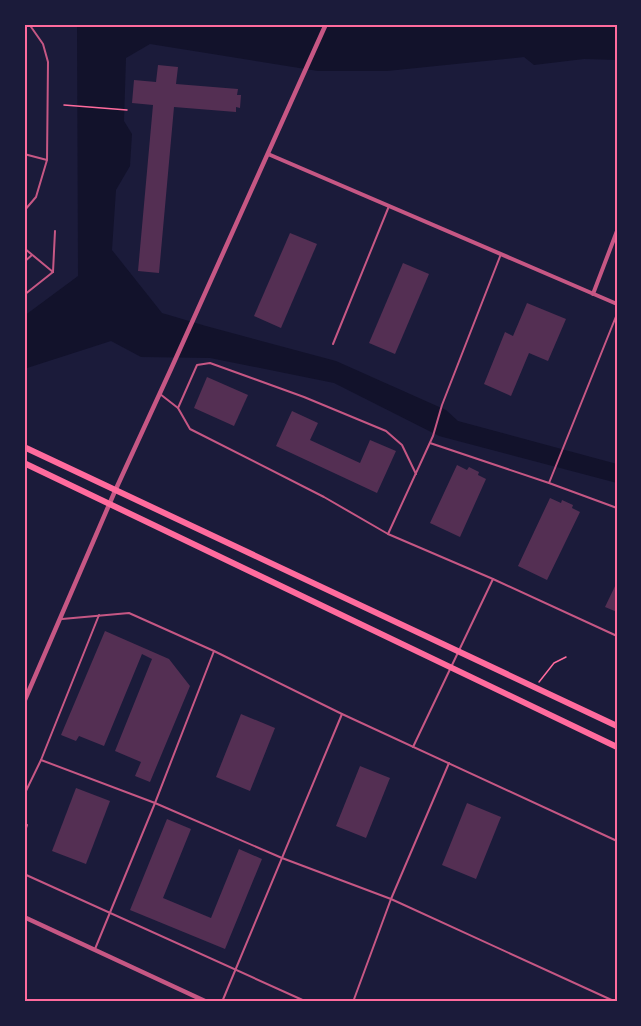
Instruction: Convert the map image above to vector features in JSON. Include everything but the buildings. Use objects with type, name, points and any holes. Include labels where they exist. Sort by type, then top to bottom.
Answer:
[{"type":"main road","points":[[24,447],[617,726]]},
{"type":"main road","points":[[24,463],[617,747]]},
{"type":"street","points":[[24,702],[115,490],[326,24]]},
{"type":"street","points":[[268,154],[617,304]]},
{"type":"street","points":[[594,294],[617,231]]},
{"type":"street","points":[[24,917],[207,1002]]},
{"type":"lane","points":[[24,212],[36,197],[47,160],[48,62],[43,44],[29,24]]},
{"type":"lane","points":[[24,154],[47,160]]},
{"type":"lane","points":[[333,344],[389,206]]},
{"type":"lane","points":[[24,295],[53,273],[56,231]]},
{"type":"lane","points":[[24,248],[53,273]]},
{"type":"lane","points":[[388,534],[433,436],[442,405],[501,254]]},
{"type":"lane","points":[[24,262],[32,255]]},
{"type":"lane","points":[[549,483],[617,314]]},
{"type":"lane","points":[[178,408],[197,364],[210,363],[304,397],[386,431],[402,445],[416,474]]},
{"type":"lane","points":[[159,393],[178,408],[190,429],[324,496],[388,534],[617,636]]},
{"type":"lane","points":[[430,443],[617,508]]},
{"type":"lane","points":[[413,747],[493,579]]},
{"type":"lane","points":[[60,619],[129,613],[617,841]]},
{"type":"lane","points":[[24,795],[41,760],[99,615]]},
{"type":"lane","points":[[95,950],[214,651]]},
{"type":"lane","points":[[222,1002],[342,714]]},
{"type":"lane","points":[[41,760],[391,900],[616,1002]]},
{"type":"lane","points":[[353,1002],[391,900],[449,763]]},
{"type":"lane","points":[[24,824],[27,825],[24,834]]},
{"type":"lane","points":[[24,874],[307,1002]]},
{"type":"path","points":[[64,105],[127,110]]},
{"type":"path","points":[[534,687],[554,663],[566,657]]},
{"type":"shaded area","points":[[77,24],[617,24],[617,60],[584,59],[534,65],[524,57],[387,71],[318,71],[150,44],[126,58],[124,121],[132,134],[130,166],[116,190],[112,250],[162,313],[336,361],[446,410],[458,421],[617,464],[617,483],[439,436],[334,383],[210,358],[141,357],[111,341],[24,369],[24,316],[78,276]]}]
